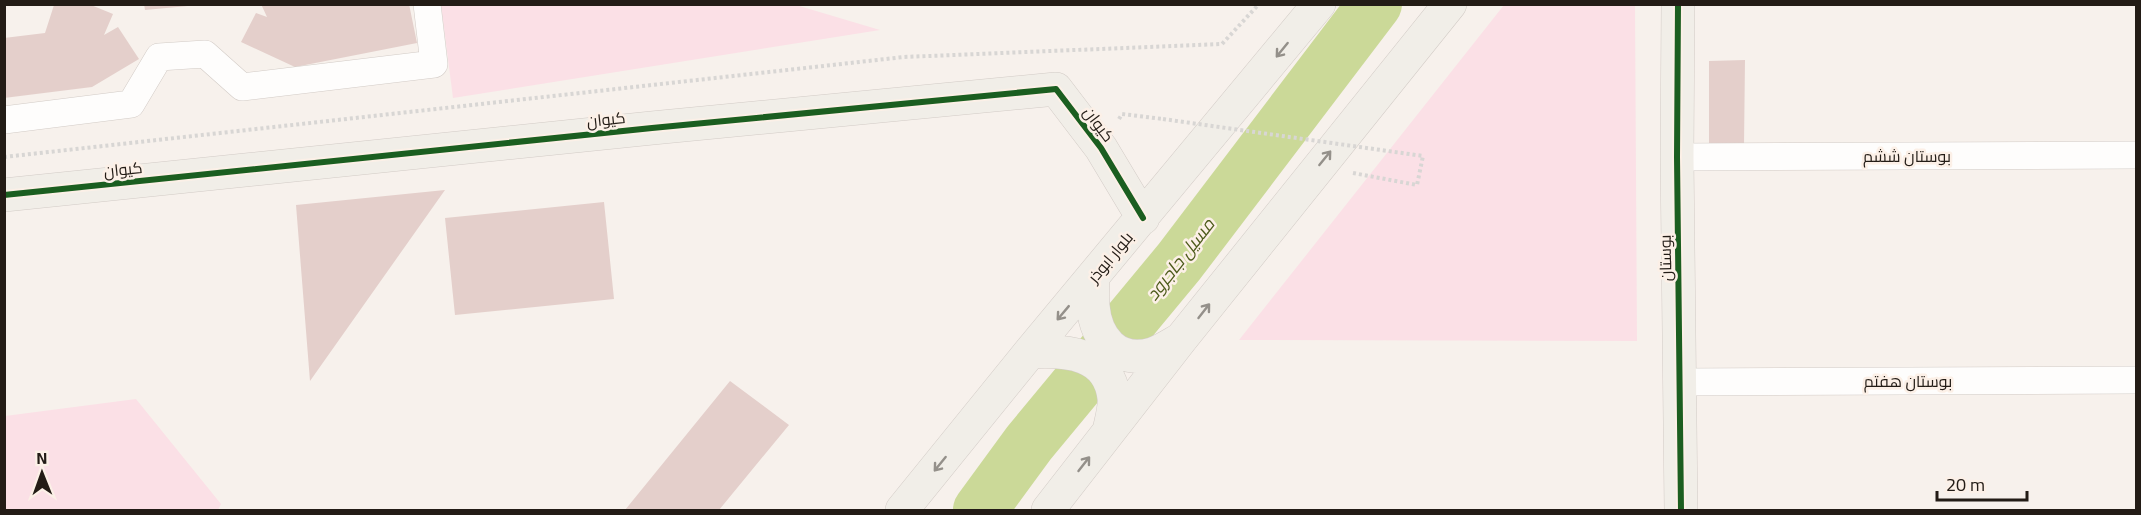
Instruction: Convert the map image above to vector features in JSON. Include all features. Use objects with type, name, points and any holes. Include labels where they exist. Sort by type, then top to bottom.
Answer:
[{"type":"street","points":[[4,120],[131,104],[159,57],[205,54],[242,87],[434,64],[427,4]]},
{"type":"street","name":"بلوار ابوذر","points":[[902,510],[1319,4]]},
{"type":"street","points":[[1048,510],[1181,339],[1450,4]]},
{"type":"street","name":"بوستان","points":[[1678,4],[1677,157],[1681,510]]},
{"type":"street","name":"کیوان","points":[[4,195],[1056,89],[1101,147],[1143,218]]},
{"type":"street","name":"بوستان ششم","points":[[1677,157],[2136,155]]},
{"type":"street","points":[[1093,277],[1093,306],[1097,328],[1109,347],[1130,357],[1152,354],[1181,339]]},
{"type":"street","points":[[1030,352],[1058,350],[1087,357],[1108,374],[1114,400],[1109,431]]},
{"type":"street","name":"بوستان هفتم","points":[[1680,382],[2136,381]]},
{"type":"path","points":[[4,157],[904,57],[1222,44],[1259,4]]},
{"type":"path","points":[[1122,114],[1423,156],[1417,185],[1318,167]]},
{"type":"shaded area","points":[[441,5],[796,5],[880,30],[453,98]]},
{"type":"shaded area","points":[[1504,5],[1635,5],[1637,341],[1239,340]]},
{"type":"shaded area","points":[[136,399],[221,504],[218,510],[5,510],[5,416]]},
{"type":"building","points":[[144,4],[187,4],[188,6],[145,10]]},
{"type":"building","points":[[261,4],[409,4],[417,43],[295,67],[241,42],[256,13],[267,17]]},
{"type":"building","points":[[54,5],[91,5],[113,14],[104,35],[118,27],[139,59],[92,87],[4,98],[4,38],[45,33]]},
{"type":"building","points":[[1745,60],[1744,145],[1709,145],[1709,61]]},
{"type":"building","points":[[445,190],[310,381],[296,205]]},
{"type":"building","points":[[604,202],[614,299],[455,315],[445,218]]},
{"type":"building","points":[[730,381],[789,425],[719,510],[625,510]]},
{"type":"waterway","name":"مسیل جاجرود","points":[[980,510],[1029,443],[1179,262],[1375,4]]},
{"type":"cycle path","points":[[1678,4],[1677,157],[1681,510]]},
{"type":"cycle path","points":[[4,195],[1056,89],[1101,148],[1143,218]]}]
